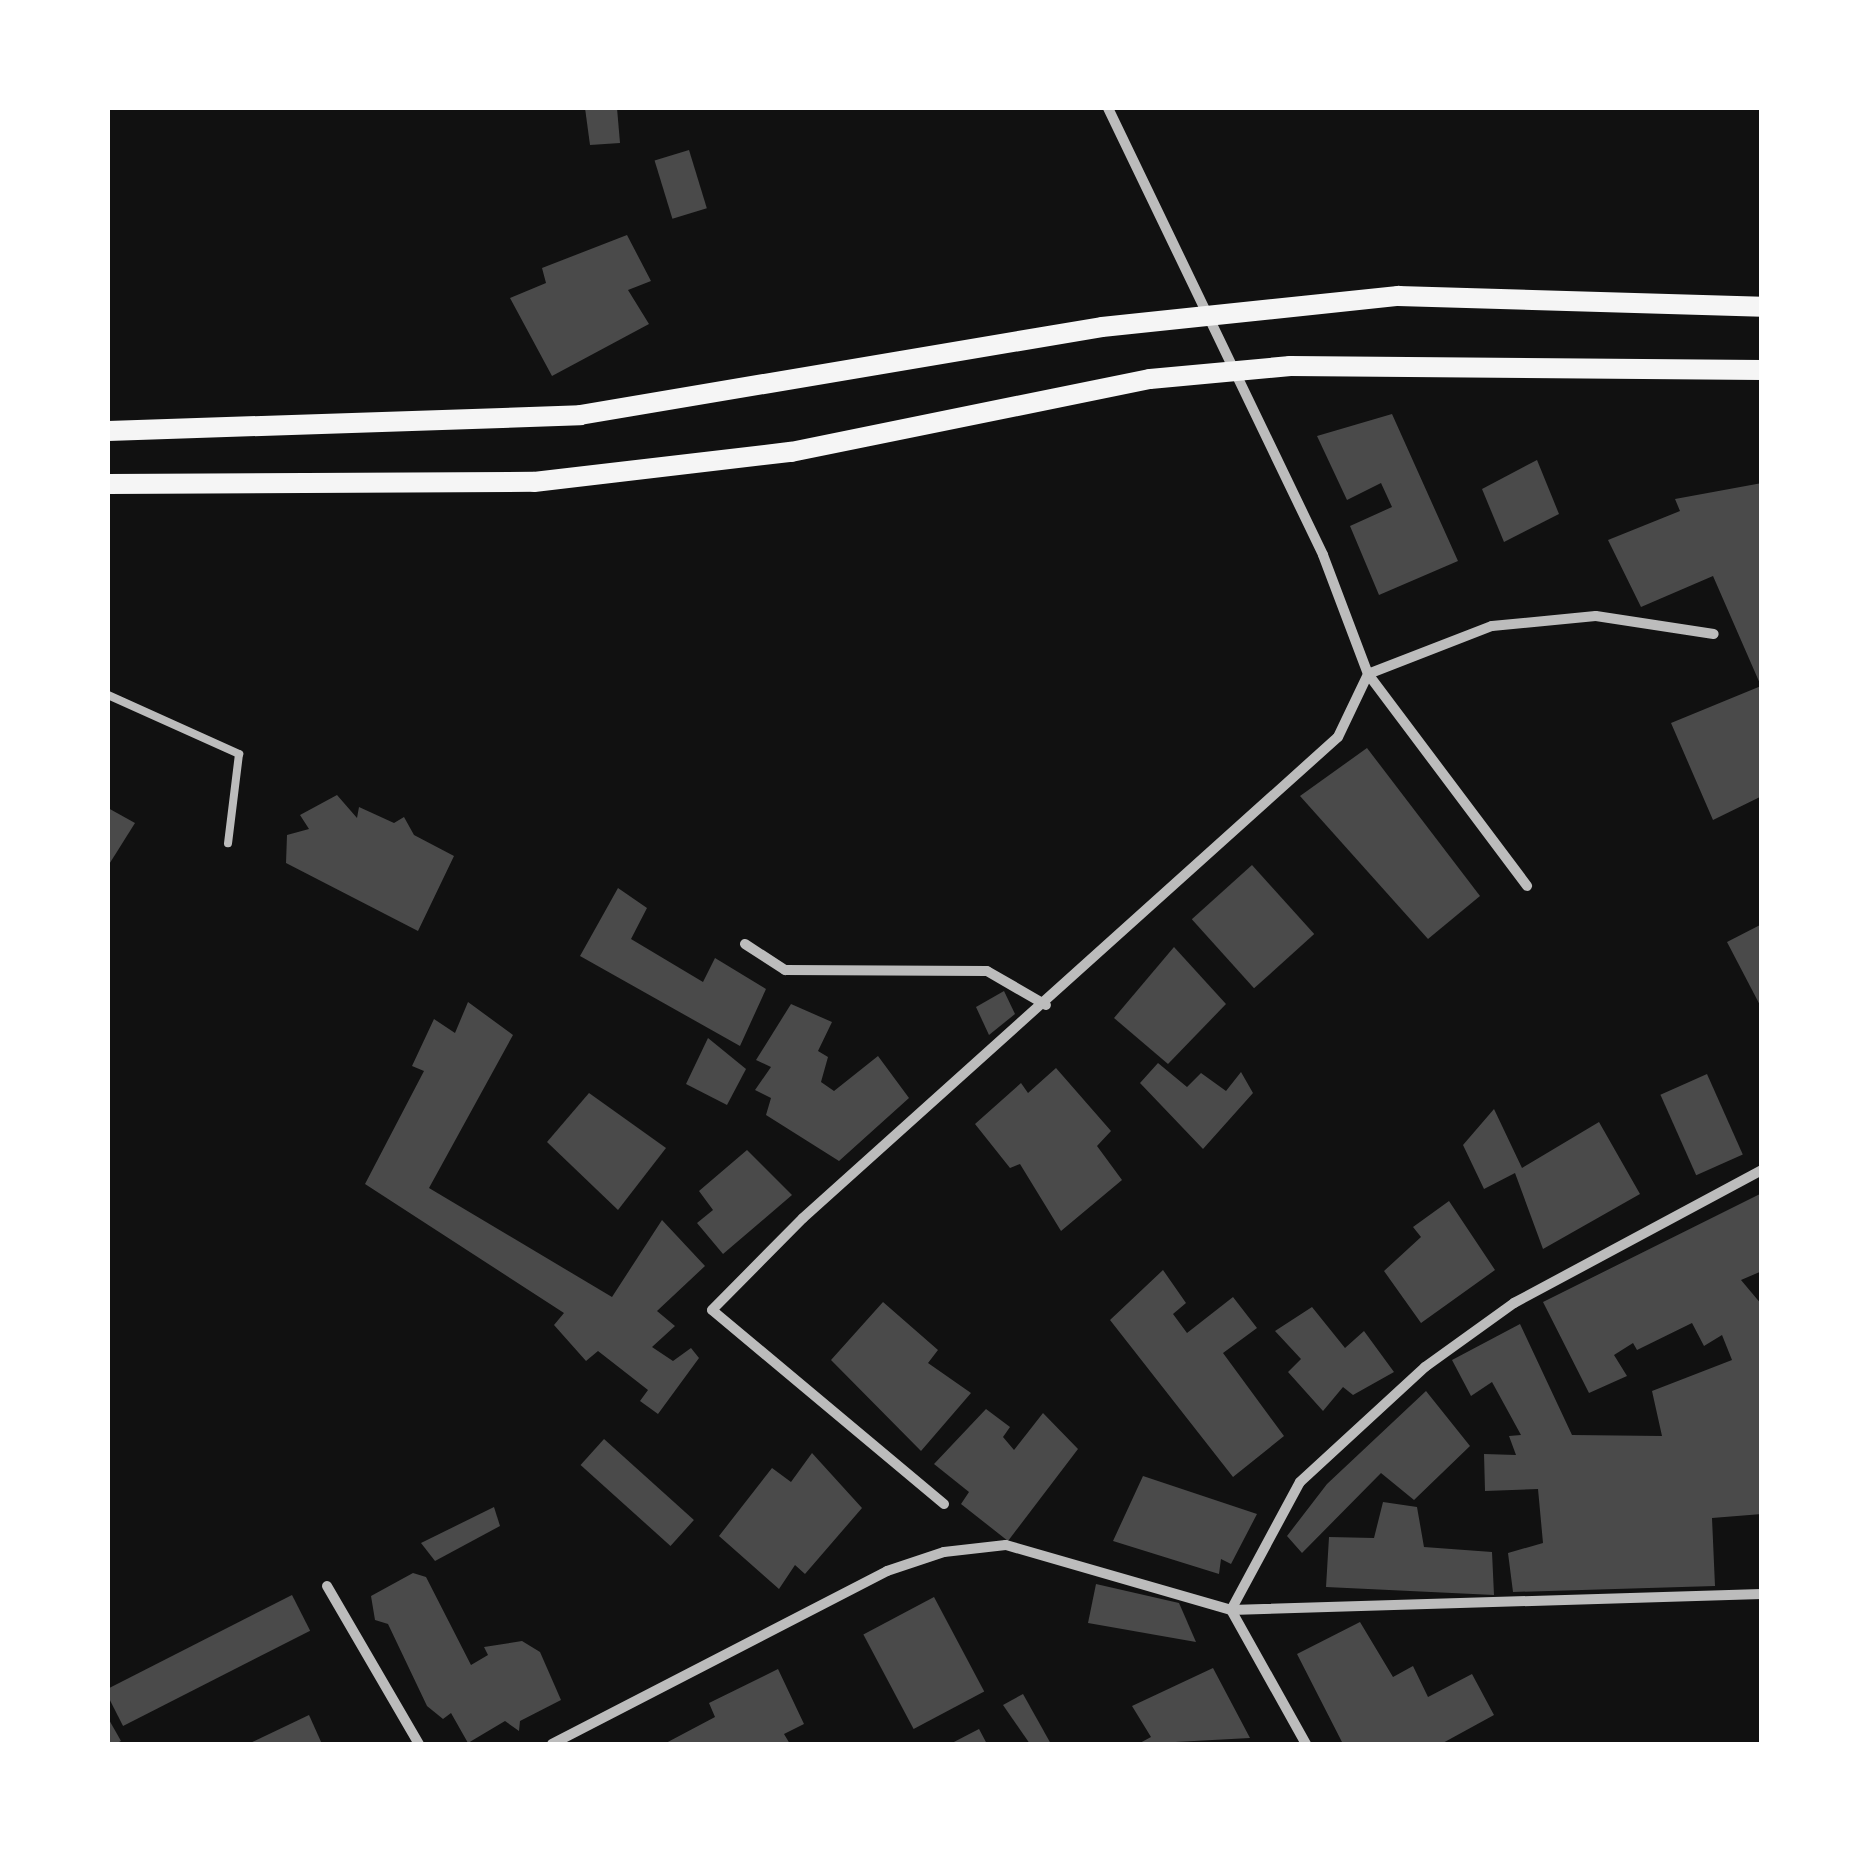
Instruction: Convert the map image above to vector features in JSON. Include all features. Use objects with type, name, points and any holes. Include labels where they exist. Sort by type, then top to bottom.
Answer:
[{"type":"main road","points":[[108,431],[580,415],[769,390],[970,346],[1398,296],[1762,308]]},
{"type":"main road","points":[[108,484],[534,482],[790,452],[1000,413],[1150,379],[1425,364],[1762,370]]},
{"type":"street","points":[[1108,108],[1323,554],[1368,674],[1528,886]]},
{"type":"street","points":[[944,1504],[712,1310],[803,1218],[1046,1005],[1338,737],[1368,674],[1492,626],[1596,616],[1714,634]]},
{"type":"street","points":[[745,944],[786,970],[987,971],[1046,1005]]},
{"type":"street","points":[[1231,1610],[1300,1482],[1425,1367],[1514,1303],[1762,1170]]},
{"type":"street","points":[[552,1744],[886,1571],[944,1552],[1006,1544],[1231,1610],[1762,1594]]},
{"type":"street","points":[[327,1586],[419,1744]]},
{"type":"street","points":[[1231,1610],[1306,1744]]},
{"type":"lane","points":[[108,695],[238,754],[228,842]]},
{"type":"building","points":[[585,108],[617,108],[620,143],[590,145]]},
{"type":"building","points":[[689,150],[707,208],[672,219],[655,161]]},
{"type":"building","points":[[627,235],[651,281],[628,290],[649,324],[552,376],[510,298],[546,283],[542,268]]},
{"type":"building","points":[[1392,414],[1458,561],[1379,595],[1350,526],[1392,507],[1381,483],[1347,500],[1317,436]]},
{"type":"building","points":[[1537,460],[1559,514],[1504,542],[1482,489]]},
{"type":"building","points":[[1762,483],[1762,796],[1713,820],[1671,723],[1761,686],[1713,576],[1641,607],[1608,540],[1680,511],[1675,499]]},
{"type":"building","points":[[1367,748],[1480,896],[1428,939],[1300,796]]},
{"type":"building","points":[[337,795],[357,818],[359,807],[394,823],[404,817],[414,835],[454,856],[418,931],[286,863],[287,835],[309,829],[300,815]]},
{"type":"building","points":[[108,808],[135,823],[108,866]]},
{"type":"building","points":[[1252,865],[1314,934],[1254,988],[1192,919]]},
{"type":"building","points":[[618,888],[647,908],[631,939],[703,982],[715,958],[766,989],[740,1046],[580,956]]},
{"type":"building","points":[[1762,924],[1762,1009],[1727,942]]},
{"type":"building","points":[[1174,947],[1226,1004],[1168,1064],[1114,1018]]},
{"type":"building","points":[[1004,991],[1015,1014],[989,1035],[976,1007]]},
{"type":"building","points":[[468,1002],[513,1035],[429,1188],[612,1297],[662,1220],[705,1266],[657,1311],[675,1326],[652,1347],[673,1361],[691,1348],[699,1358],[658,1414],[640,1401],[648,1390],[598,1351],[586,1361],[554,1325],[564,1313],[365,1184],[424,1071],[412,1066],[434,1019],[455,1033]]},
{"type":"building","points":[[791,1004],[832,1022],[818,1051],[828,1057],[821,1082],[834,1091],[878,1056],[909,1098],[839,1161],[766,1115],[771,1098],[755,1090],[771,1067],[756,1060]]},
{"type":"building","points":[[708,1038],[746,1069],[727,1105],[686,1084]]},
{"type":"building","points":[[1158,1063],[1187,1087],[1201,1073],[1226,1091],[1241,1072],[1253,1093],[1203,1149],[1140,1083]]},
{"type":"building","points":[[1056,1068],[1111,1131],[1097,1146],[1122,1180],[1061,1231],[1020,1164],[1010,1168],[975,1124],[1021,1083],[1028,1093]]},
{"type":"building","points":[[1707,1074],[1743,1154],[1696,1175],[1660,1095]]},
{"type":"building","points":[[589,1093],[666,1148],[618,1210],[547,1142]]},
{"type":"building","points":[[1494,1109],[1522,1168],[1599,1122],[1640,1194],[1543,1249],[1515,1173],[1484,1189],[1463,1145]]},
{"type":"building","points":[[747,1150],[792,1195],[723,1254],[697,1223],[713,1210],[699,1191]]},
{"type":"building","points":[[1762,1193],[1762,1271],[1741,1280],[1762,1305],[1762,1514],[1712,1518],[1715,1586],[1513,1592],[1508,1553],[1543,1543],[1538,1489],[1485,1491],[1484,1454],[1516,1455],[1509,1436],[1521,1435],[1492,1382],[1471,1396],[1452,1360],[1520,1324],[1572,1435],[1662,1436],[1652,1391],[1732,1360],[1722,1335],[1704,1346],[1692,1323],[1637,1350],[1633,1343],[1614,1355],[1627,1376],[1589,1393],[1543,1302]]},
{"type":"building","points":[[1449,1201],[1495,1270],[1421,1323],[1384,1271],[1421,1237],[1413,1227]]},
{"type":"building","points":[[1163,1270],[1186,1303],[1173,1314],[1187,1333],[1233,1297],[1257,1328],[1223,1353],[1284,1436],[1233,1477],[1110,1320]]},
{"type":"building","points":[[883,1302],[938,1350],[928,1363],[971,1393],[921,1451],[831,1360]]},
{"type":"building","points":[[1312,1307],[1345,1348],[1364,1331],[1394,1372],[1353,1395],[1343,1387],[1323,1411],[1288,1372],[1301,1359],[1275,1331]]},
{"type":"building","points":[[1426,1391],[1470,1446],[1414,1500],[1381,1473],[1302,1553],[1287,1536],[1327,1484]]},
{"type":"building","points":[[986,1409],[1010,1427],[1003,1437],[1014,1450],[1043,1413],[1078,1449],[1008,1541],[961,1504],[969,1492],[934,1464]]},
{"type":"building","points":[[604,1439],[694,1520],[671,1546],[581,1465]]},
{"type":"building","points":[[812,1453],[862,1508],[805,1574],[795,1565],[779,1589],[719,1536],[772,1468],[791,1482]]},
{"type":"building","points":[[1143,1476],[1257,1514],[1231,1564],[1221,1559],[1219,1574],[1113,1541]]},
{"type":"building","points":[[1383,1502],[1417,1507],[1424,1547],[1492,1552],[1494,1595],[1326,1587],[1329,1537],[1374,1538]]},
{"type":"building","points":[[494,1507],[500,1526],[435,1561],[421,1543]]},
{"type":"building","points":[[413,1573],[426,1577],[471,1665],[488,1655],[484,1647],[522,1641],[540,1652],[561,1700],[520,1721],[519,1731],[505,1721],[468,1743],[451,1713],[443,1719],[427,1706],[388,1624],[375,1620],[371,1596]]},
{"type":"building","points":[[1096,1584],[1179,1603],[1196,1642],[1088,1623]]},
{"type":"building","points":[[292,1595],[310,1631],[123,1726],[108,1689]]},
{"type":"building","points":[[934,1597],[984,1691],[914,1729],[863,1635]]},
{"type":"building","points":[[1360,1622],[1393,1677],[1413,1666],[1428,1697],[1472,1674],[1494,1715],[1441,1744],[1343,1744],[1297,1654]]},
{"type":"building","points":[[1213,1668],[1250,1738],[1138,1744],[1151,1737],[1132,1706]]},
{"type":"building","points":[[778,1669],[804,1724],[784,1734],[790,1744],[664,1744],[715,1717],[709,1703]]},
{"type":"building","points":[[1023,1694],[1051,1744],[1030,1744],[1003,1705]]},
{"type":"building","points":[[309,1715],[322,1744],[248,1744]]},
{"type":"building","points":[[108,1718],[121,1741],[115,1744],[108,1744]]},
{"type":"building","points":[[979,1729],[987,1744],[950,1744]]}]
